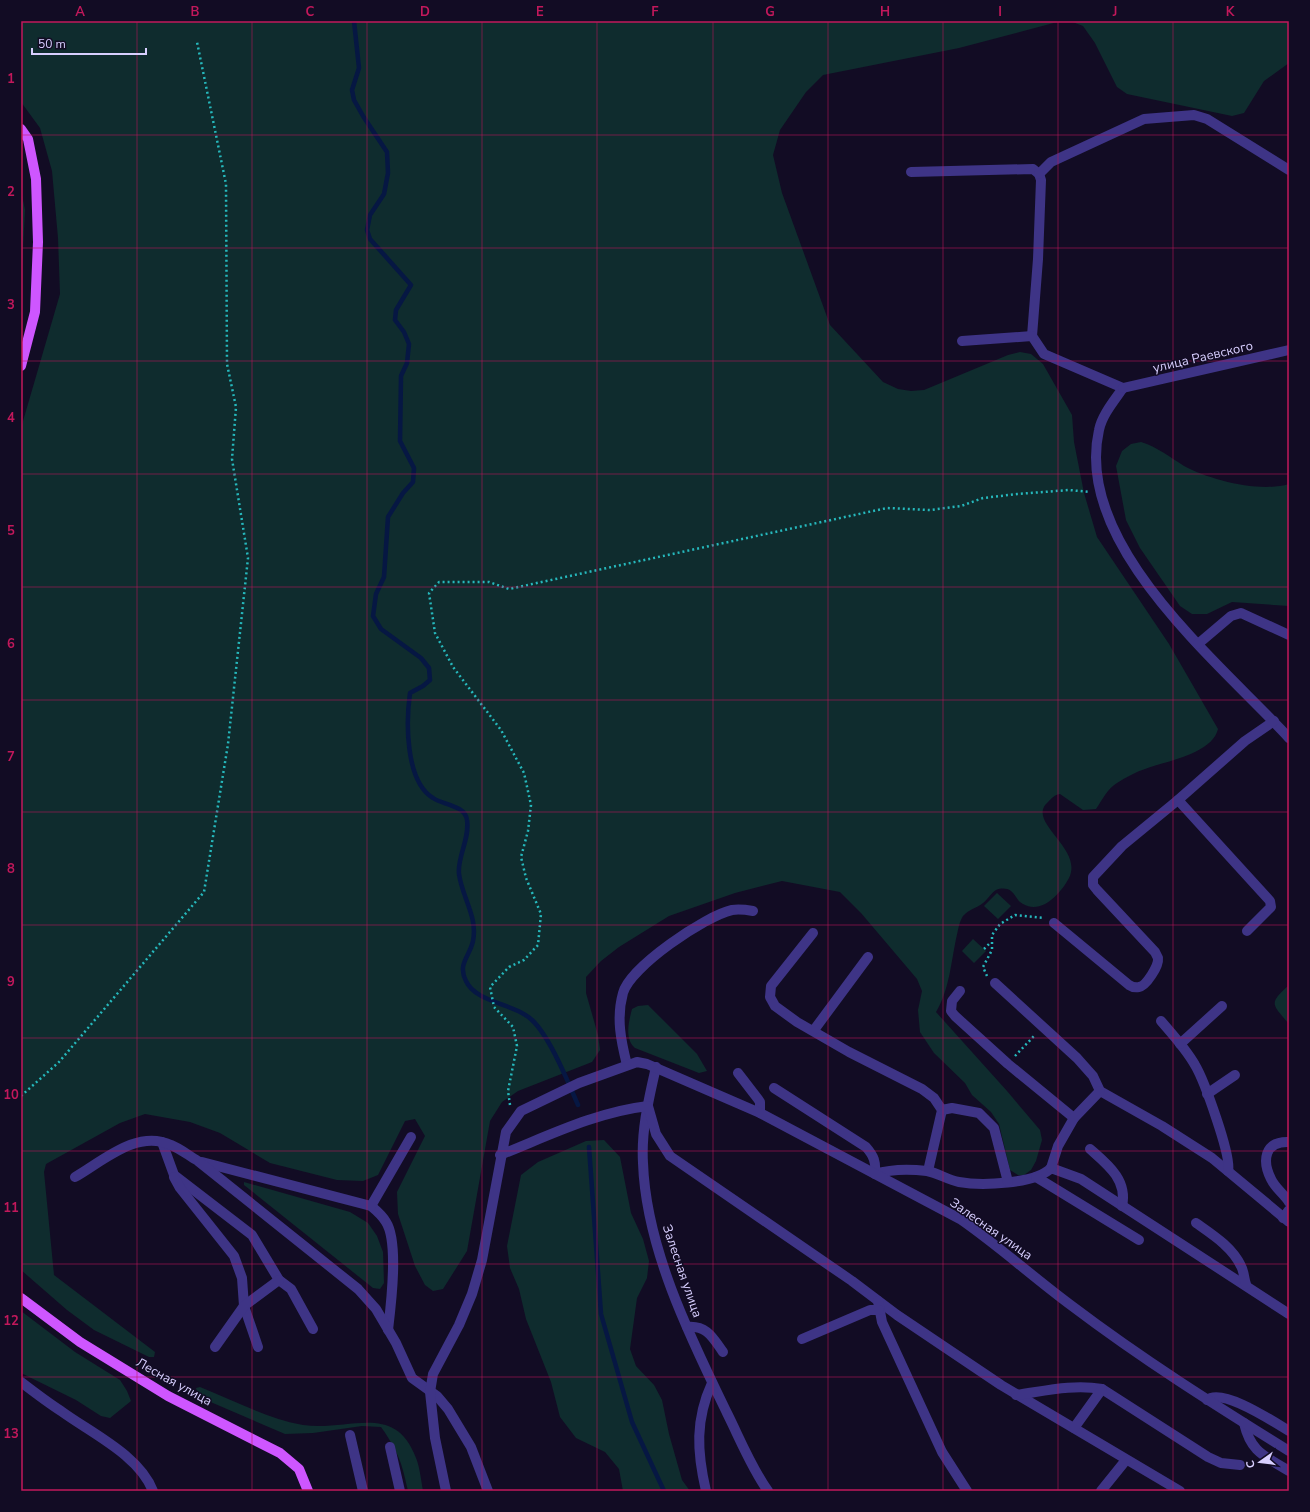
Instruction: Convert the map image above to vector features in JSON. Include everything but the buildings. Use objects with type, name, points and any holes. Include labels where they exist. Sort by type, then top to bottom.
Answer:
[{"type":"main road","points":[[21,128],[28,139],[36,179],[38,242],[35,312],[21,366]]},
{"type":"main road","name":"Лесная улица","points":[[21,1298],[80,1342],[168,1396],[280,1453],[299,1470],[308,1491]]},
{"type":"street","points":[[1039,174],[1051,162],[1144,119],[1194,115],[1207,119],[1289,170]]},
{"type":"street","points":[[911,172],[1033,170],[1039,174],[1041,180],[1038,259],[1032,336],[1044,354],[1123,388],[1109,409],[1099,429],[1096,457],[1099,488],[1113,529],[1143,580],[1198,644],[1289,738]]},
{"type":"street","points":[[962,341],[1032,336]]},
{"type":"street","name":"улица Раевского","points":[[1123,388],[1289,350]]},
{"type":"street","points":[[1198,644],[1231,616],[1241,613],[1289,635]]},
{"type":"street","points":[[1054,923],[1129,986],[1137,988],[1141,987],[1156,969],[1158,958],[1155,952],[1096,890],[1093,885],[1093,878],[1122,846],[1178,800],[1245,741],[1274,721]]},
{"type":"street","points":[[1178,800],[1270,901],[1271,907],[1247,930]]},
{"type":"street","points":[[627,1065],[620,1037],[619,1017],[623,992],[630,978],[659,953],[703,922],[733,910],[754,911]]},
{"type":"street","points":[[813,933],[771,986],[770,997],[775,1006],[797,1022],[814,1030],[849,1052],[922,1089],[934,1098],[942,1110],[928,1171]]},
{"type":"street","points":[[814,1030],[868,957]]},
{"type":"street","points":[[995,983],[1087,1068],[1100,1091],[1162,1126],[1212,1158],[1287,1217]]},
{"type":"street","points":[[960,991],[952,1001],[951,1011],[1008,1064],[1074,1118]]},
{"type":"street","points":[[1180,1044],[1222,1006]]},
{"type":"street","points":[[1161,1021],[1180,1044],[1195,1066],[1207,1094],[1228,1157],[1228,1171]]},
{"type":"street","name":"Залесная улица","points":[[446,1491],[435,1438],[430,1392],[433,1374],[459,1325],[476,1281],[482,1260],[500,1156],[506,1132],[521,1111],[579,1083],[637,1062],[656,1067],[760,1113],[960,1219],[982,1234],[1072,1306],[1175,1380],[1289,1451]]},
{"type":"street","name":"Залесная улица","points":[[656,1067],[643,1136],[644,1184],[654,1236],[687,1327],[712,1383],[753,1467],[768,1491]]},
{"type":"street","points":[[738,1073],[760,1102],[760,1113]]},
{"type":"street","points":[[1207,1094],[1235,1075]]},
{"type":"street","points":[[774,1088],[866,1147],[876,1162],[875,1174],[886,1171],[928,1171],[959,1182],[1022,1182],[1036,1177],[1051,1168],[1058,1146],[1074,1118],[1100,1091]]},
{"type":"street","points":[[500,1156],[600,1115],[628,1108],[648,1106],[656,1134],[670,1156],[852,1281],[879,1305],[1016,1395],[1180,1491]]},
{"type":"street","points":[[942,1110],[952,1108],[979,1113],[988,1121],[994,1128],[1008,1182]]},
{"type":"street","points":[[371,1206],[411,1137]]},
{"type":"street","points":[[75,1177],[132,1143],[147,1141],[162,1142],[172,1145],[198,1161],[358,1288],[376,1309],[412,1378],[448,1409],[471,1447],[488,1491]]},
{"type":"street","points":[[162,1142],[180,1188],[234,1256],[242,1278],[244,1306],[258,1347]]},
{"type":"street","points":[[1289,1142],[1280,1142],[1271,1146],[1267,1152],[1266,1159],[1272,1181],[1289,1202]]},
{"type":"street","points":[[1090,1149],[1111,1167],[1118,1177],[1124,1198],[1122,1206]]},
{"type":"street","points":[[198,1161],[371,1206],[387,1223],[393,1250],[392,1288],[388,1330]]},
{"type":"street","points":[[1051,1168],[1081,1179],[1246,1284],[1289,1314]]},
{"type":"street","points":[[174,1175],[252,1236],[279,1280],[291,1289],[313,1330]]},
{"type":"street","points":[[1036,1177],[1139,1240]]},
{"type":"street","points":[[1196,1223],[1219,1239],[1230,1250],[1242,1266],[1246,1284]]},
{"type":"street","points":[[215,1347],[244,1306],[279,1280]]},
{"type":"street","points":[[802,1339],[879,1305]]},
{"type":"street","points":[[879,1305],[882,1322],[942,1452],[967,1491]]},
{"type":"street","points":[[687,1327],[696,1326],[702,1328],[710,1335],[723,1352]]},
{"type":"street","points":[[21,1382],[59,1410],[127,1456],[150,1484],[153,1491]]},
{"type":"street","points":[[706,1491],[698,1438],[699,1422],[712,1383]]},
{"type":"street","points":[[1016,1395],[1086,1386],[1102,1389],[1208,1457],[1221,1463],[1240,1465]]},
{"type":"street","points":[[1074,1428],[1102,1389]]},
{"type":"street","points":[[1207,1400],[1211,1397],[1218,1396],[1246,1406],[1289,1430]]},
{"type":"street","points":[[1244,1423],[1248,1438],[1254,1448],[1289,1471]]},
{"type":"street","points":[[350,1435],[363,1491]]},
{"type":"street","points":[[390,1447],[400,1491]]},
{"type":"street","points":[[1101,1491],[1126,1460]]},
{"type":"path","points":[[21,1096],[58,1062],[204,892],[228,744],[248,558],[232,459],[236,408],[227,364],[226,184],[197,42]]},
{"type":"path","points":[[517,1117],[513,1113],[508,1091],[517,1046],[513,1027],[494,1008],[490,987],[509,967],[524,960],[538,945],[541,914],[526,878],[521,857],[528,832],[531,805],[524,773],[501,730],[453,667],[435,634],[429,593],[439,582],[489,582],[509,589],[887,508],[930,510],[961,506],[983,498],[996,496],[1069,490],[1090,492],[1099,488]]},
{"type":"path","points":[[995,983],[983,970],[984,963],[992,950],[992,935],[1000,924],[1015,916],[1037,917],[1054,923]]},
{"type":"path","points":[[984,949],[991,942]]},
{"type":"path","points":[[1008,1064],[1043,1027]]},
{"type":"green space","points":[[21,21],[1061,21],[959,48],[823,75],[806,92],[780,130],[773,155],[782,193],[830,325],[883,382],[898,389],[911,391],[924,390],[1008,355],[1020,352],[1031,354],[1043,364],[1072,415],[1074,442],[1084,493],[1097,537],[1169,644],[1218,729],[1214,738],[1198,751],[1138,772],[1117,783],[1108,791],[1096,809],[1083,810],[1060,794],[1053,797],[1043,810],[1044,818],[1048,827],[1069,856],[1071,867],[1066,884],[1050,901],[1037,907],[1030,907],[1021,903],[1009,890],[998,889],[983,903],[965,914],[960,921],[947,986],[936,1012],[1040,1130],[1042,1140],[1036,1161],[1031,1170],[1024,1175],[1018,1175],[1010,1170],[999,1124],[991,1112],[972,1095],[965,1083],[934,1053],[920,1032],[918,1010],[922,991],[917,979],[861,913],[840,892],[782,881],[735,893],[669,916],[619,947],[601,961],[586,977],[586,993],[598,1035],[600,1050],[592,1062],[518,1091],[502,1102],[490,1121],[467,1251],[443,1289],[433,1291],[425,1285],[415,1266],[398,1214],[397,1192],[425,1136],[415,1119],[405,1121],[378,1175],[363,1181],[337,1180],[270,1163],[220,1133],[190,1122],[145,1114],[120,1123],[46,1164],[44,1172],[54,1275],[155,1352],[154,1357],[149,1357],[94,1330],[67,1310],[21,1270],[21,428],[60,294],[58,238],[52,171],[40,128],[21,102]]},
{"type":"green space","points":[[1070,21],[1289,21],[1289,63],[1264,81],[1244,113],[1232,116],[1127,94],[1117,87],[1095,43],[1083,26]]},
{"type":"green space","points":[[21,190],[25,210],[21,286]]},
{"type":"green space","points":[[1141,442],[1158,449],[1184,466],[1195,471],[1235,484],[1264,487],[1289,484],[1289,606],[1232,602],[1207,614],[1192,614],[1180,606],[1140,548],[1126,520],[1116,466],[1122,451],[1131,444]]},
{"type":"green space","points":[[997,893],[1011,906],[998,919],[984,906]]},
{"type":"green space","points":[[973,939],[986,951],[974,963],[962,951]]},
{"type":"green space","points":[[1289,985],[1289,1024],[1276,1008],[1275,1000]]},
{"type":"green space","points":[[648,1005],[697,1054],[707,1071],[699,1073],[635,1048],[629,1040],[628,1035],[632,1009],[638,1006]]},
{"type":"green space","points":[[604,1140],[620,1157],[631,1213],[643,1239],[649,1261],[647,1278],[637,1298],[630,1349],[636,1366],[654,1385],[662,1400],[669,1434],[682,1480],[690,1491],[623,1491],[619,1469],[605,1452],[576,1438],[560,1417],[551,1382],[526,1319],[519,1289],[510,1268],[507,1246],[521,1175],[538,1162],[586,1141]]},
{"type":"green space","points":[[244,1182],[350,1212],[368,1223],[377,1236],[383,1252],[384,1283],[380,1289],[373,1288],[244,1185]]},
{"type":"green space","points":[[21,1311],[75,1352],[120,1380],[131,1401],[110,1418],[101,1416],[76,1400],[21,1373]]},
{"type":"green space","points":[[200,1387],[264,1414],[303,1425],[320,1426],[368,1423],[383,1424],[396,1430],[407,1441],[416,1458],[423,1491],[408,1491],[399,1458],[392,1443],[381,1427],[362,1426],[313,1433],[285,1434],[199,1397],[196,1388]]},
{"type":"waterway","points":[[354,21],[359,68],[352,90],[354,100],[387,152],[388,173],[384,194],[370,215],[367,230],[370,239],[411,285],[396,310],[395,320],[404,332],[409,344],[407,363],[401,376],[400,441],[414,468],[413,482],[403,493],[388,517],[384,577],[376,594],[373,616],[381,629],[421,658],[429,668],[430,680],[423,686],[410,693],[408,734],[412,765],[424,790],[433,798],[458,808],[462,811],[467,820],[467,834],[459,868],[461,882],[472,915],[474,932],[473,941],[463,965],[466,981],[478,994],[516,1010],[532,1020],[552,1048],[578,1105]]},
{"type":"waterway","points":[[589,1147],[601,1314],[632,1422],[664,1491]]}]
